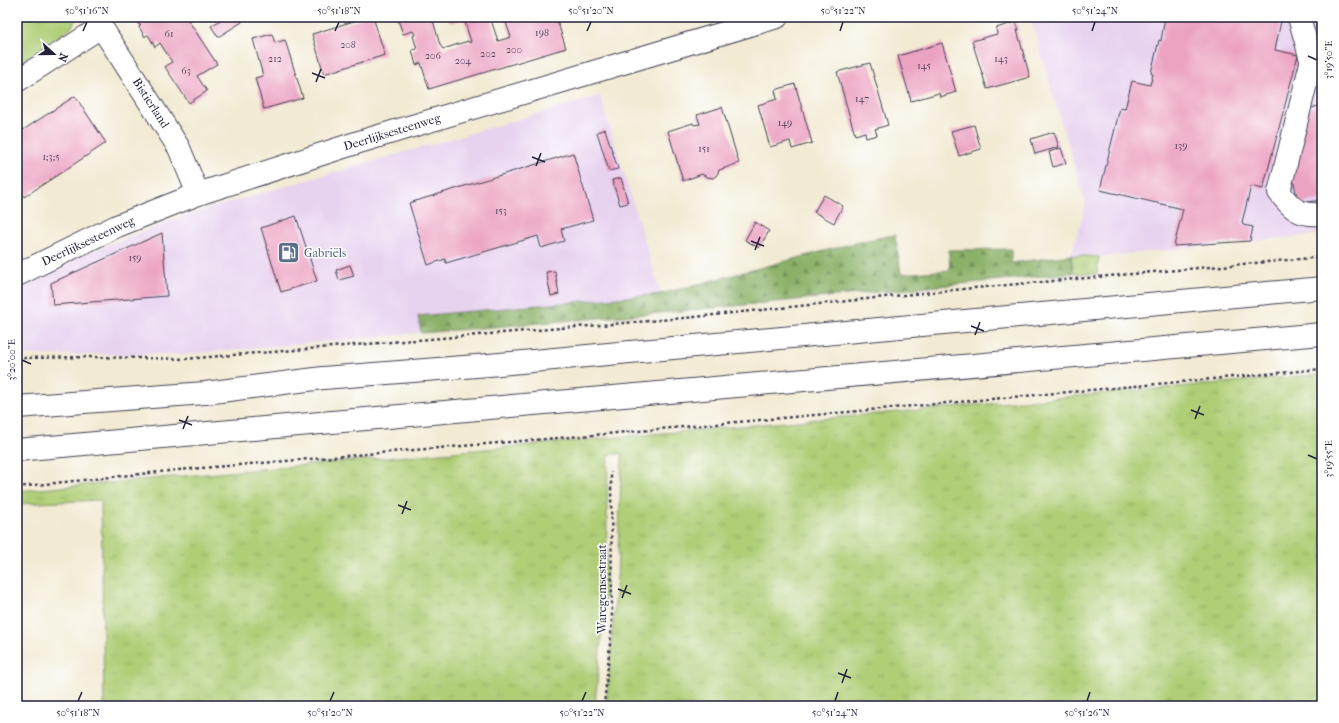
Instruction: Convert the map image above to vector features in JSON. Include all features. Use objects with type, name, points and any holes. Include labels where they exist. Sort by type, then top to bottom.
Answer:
[{"type":"main road","name":"Deerlijksesteenweg","points":[[17,275],[117,226],[198,194],[359,142],[778,17]]},
{"type":"main road","points":[[1300,17],[1317,67],[1279,192],[1290,207],[1309,215],[1322,214]]},
{"type":"main road","name":"Bistierland","points":[[98,22],[180,148],[198,194]]},
{"type":"main road","points":[[17,81],[98,22]]},
{"type":"main road","points":[[17,407],[205,393],[323,378],[505,364],[1322,288]]},
{"type":"main road","points":[[17,450],[1322,334]]},
{"type":"path","points":[[17,358],[95,357],[185,359],[685,318],[952,290],[1322,257]]},
{"type":"path","points":[[17,486],[178,470],[636,431],[1322,369]]},
{"type":"path","name":"Waregemsestraat","points":[[604,706],[612,623],[611,472]]},
{"type":"shaded area","points":[[1030,17],[1322,17],[1322,234],[1099,257],[1071,255],[1086,205]]},
{"type":"shaded area","points":[[600,96],[661,294],[418,316],[421,333],[187,354],[17,355],[17,290],[84,254],[186,215]]},
{"type":"green space","points":[[17,17],[77,17],[71,28],[17,64]]},
{"type":"green space","points":[[895,235],[901,274],[950,270],[949,250],[1011,249],[1011,263],[1071,255],[1073,273],[682,311],[421,333],[418,316],[661,294],[862,241]]},
{"type":"green space","points":[[1071,255],[1099,257],[1097,274],[1073,273]]},
{"type":"green space","points":[[1322,374],[1322,706],[606,706],[617,579],[622,454],[608,454],[606,583],[595,706],[104,706],[101,500],[17,504],[17,491]]},
{"type":"building","points":[[134,17],[186,17],[217,64],[197,76],[207,91],[189,103],[165,67],[172,62],[160,43],[155,47],[149,36],[147,35],[145,37],[139,27],[141,25],[139,25]]},
{"type":"building","points":[[225,17],[239,17],[242,22],[218,37],[211,26]]},
{"type":"building","points":[[367,17],[373,17],[385,55],[324,74],[312,34]]},
{"type":"building","points":[[397,17],[432,17],[440,45],[443,49],[468,41],[469,43],[471,42],[464,19],[450,23],[448,17],[490,17],[498,41],[511,37],[504,17],[556,17],[566,48],[429,89],[421,63],[416,65],[412,50],[417,49],[413,36],[415,35],[413,31],[403,34]]},
{"type":"building","points":[[1165,17],[1280,17],[1281,21],[1275,50],[1298,55],[1263,189],[1251,186],[1242,222],[1243,225],[1253,227],[1250,241],[1174,246],[1183,209],[1100,190],[1120,108],[1125,109],[1132,81],[1150,85],[1153,74],[1151,73],[1159,40],[1161,41]]},
{"type":"building","points":[[1016,22],[1030,77],[987,89],[972,41],[997,34],[996,28]]},
{"type":"building","points":[[272,34],[275,43],[285,40],[303,98],[264,109],[255,78],[263,76],[253,39]]},
{"type":"building","points":[[942,43],[956,92],[940,97],[939,93],[911,101],[898,56]]},
{"type":"building","points":[[870,63],[888,125],[875,129],[877,135],[866,138],[865,132],[855,135],[837,72]]},
{"type":"building","points":[[795,84],[812,143],[792,149],[790,141],[770,147],[758,105],[777,99],[775,90]]},
{"type":"building","points":[[75,96],[106,143],[24,197],[20,191],[17,193],[17,134]]},
{"type":"building","points":[[1322,105],[1322,200],[1298,203],[1293,177],[1308,109]]},
{"type":"building","points":[[722,107],[739,163],[719,170],[717,175],[713,178],[702,174],[683,181],[668,131],[693,123],[694,125],[700,124],[697,115]]},
{"type":"building","points":[[974,125],[981,149],[959,156],[951,131]]},
{"type":"building","points":[[605,129],[618,169],[609,171],[597,132]]},
{"type":"building","points":[[1054,132],[1059,147],[1035,154],[1031,139]]},
{"type":"building","points":[[1061,148],[1066,163],[1053,167],[1049,152]]},
{"type":"building","points":[[573,153],[593,220],[561,229],[564,241],[541,248],[538,236],[446,263],[445,259],[428,265],[409,203]]},
{"type":"building","points":[[621,178],[628,203],[620,205],[612,180]]},
{"type":"building","points":[[824,195],[843,206],[834,223],[814,212]]},
{"type":"building","points":[[296,216],[317,281],[281,292],[261,228]]},
{"type":"building","points":[[755,222],[769,231],[759,248],[745,240]]},
{"type":"building","points":[[162,233],[167,296],[53,305],[51,283]]},
{"type":"building","points":[[350,265],[354,276],[339,280],[336,270]]},
{"type":"building","points":[[555,271],[559,294],[551,296],[546,272]]},
{"type":"place","name":"Gabriëls","points":[[289,253]]}]
